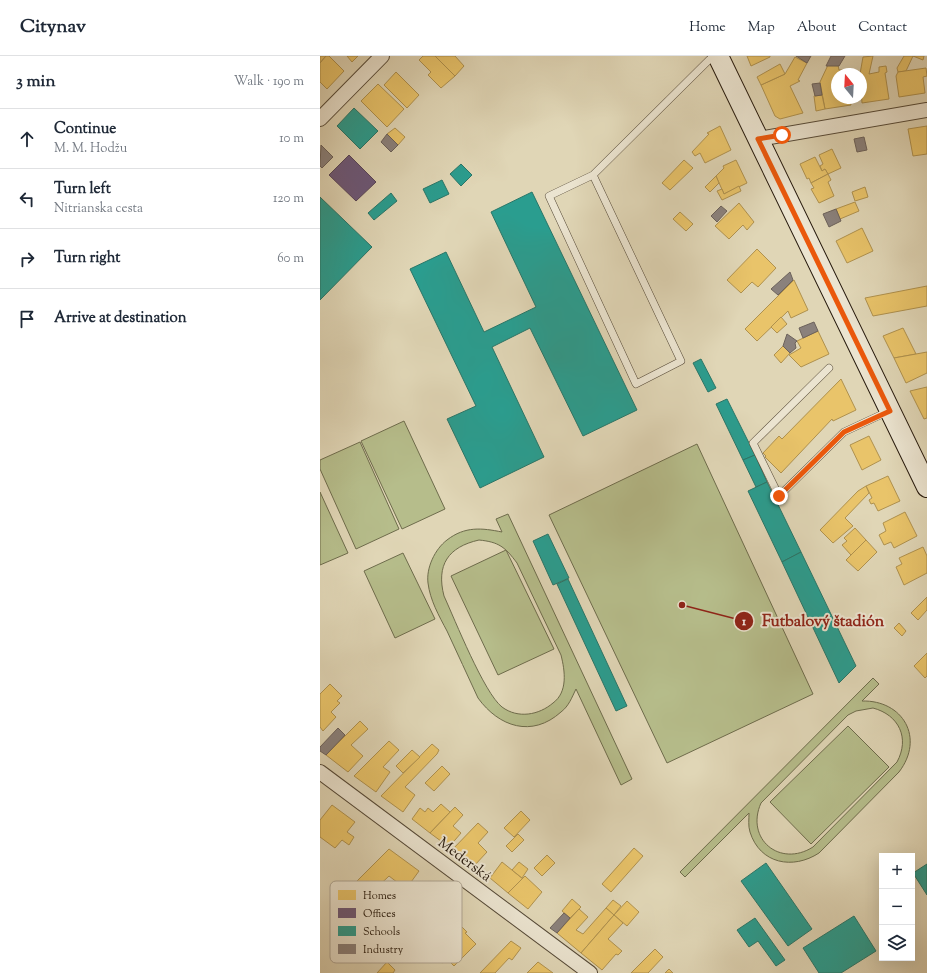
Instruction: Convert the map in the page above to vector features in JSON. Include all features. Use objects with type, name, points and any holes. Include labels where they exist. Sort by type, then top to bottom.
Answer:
[{"type":"main road","points":[[718,56],[927,487]]},
{"type":"street","points":[[320,119],[382,56]]},
{"type":"street","points":[[758,139],[927,110]]},
{"type":"street","name":"Mederská","points":[[320,772],[590,973]]},
{"type":"lane","points":[[593,175],[682,361],[636,384],[549,196],[593,175],[713,56]]},
{"type":"lane","points":[[829,368],[753,443],[779,496],[844,432],[890,411]]},
{"type":"green space","points":[[404,421],[445,509],[402,529],[361,441]]},
{"type":"green space","points":[[360,442],[399,529],[356,549],[320,469],[320,460]]},
{"type":"green space","points":[[697,444],[813,694],[667,763],[549,515]]},
{"type":"green space","points":[[320,492],[348,553],[320,565]]},
{"type":"green space","points":[[508,514],[632,779],[621,785],[576,689],[566,707],[550,720],[539,725],[528,727],[516,726],[506,722],[486,708],[478,698],[438,614],[428,583],[428,571],[435,554],[447,540],[460,532],[481,529],[502,532],[496,519]],"holes":[[[479,540],[492,542],[501,546],[517,563],[561,655],[564,668],[564,681],[561,693],[553,703],[535,713],[521,714],[508,711],[495,699],[487,687],[462,638],[444,596],[442,575],[443,567],[447,559],[459,547]]]},
{"type":"green space","points":[[506,550],[554,649],[498,675],[451,576]]},
{"type":"green space","points":[[403,553],[435,619],[395,638],[364,571]]},
{"type":"green space","points":[[873,678],[879,684],[862,701],[876,702],[889,707],[899,714],[906,723],[910,734],[910,746],[907,759],[899,772],[819,853],[799,861],[788,862],[778,861],[769,857],[761,851],[755,843],[749,830],[749,813],[685,877],[680,872]],"holes":[[[873,708],[890,716],[900,729],[902,744],[901,753],[897,762],[813,847],[801,853],[789,854],[778,852],[769,846],[762,838],[758,828],[757,816],[761,803],[848,715],[856,711]]]},
{"type":"green space","points":[[848,726],[889,767],[811,844],[770,802]]},
{"type":"building: Homes","points":[[320,56],[326,56],[320,63]]},
{"type":"building: Homes","points":[[326,56],[329,56],[344,71],[327,89],[320,82],[320,63]]},
{"type":"building: Homes","points":[[347,56],[358,56],[352,62]]},
{"type":"building: Homes","points":[[423,56],[435,56],[455,76],[441,88],[428,75],[431,72],[419,60]]},
{"type":"building: Homes","points":[[435,56],[455,56],[464,66],[455,76]]},
{"type":"building: Homes","points":[[747,56],[770,56],[770,57],[751,66]]},
{"type":"building: Homes","points":[[873,56],[869,74],[879,72],[879,67],[886,66],[887,72],[885,73],[889,99],[867,102],[867,68],[861,68],[863,57]]},
{"type":"building: Homes","points":[[904,56],[913,56],[906,71],[898,72],[897,68]]},
{"type":"building: Homes","points":[[913,56],[924,56],[923,60]]},
{"type":"building: Homes","points":[[795,57],[807,63],[798,80],[800,81],[790,86],[803,113],[780,119],[775,116],[761,85],[785,74]]},
{"type":"building: Homes","points":[[780,64],[785,74],[761,85],[757,77]]},
{"type":"building: Homes","points":[[828,65],[838,65],[839,68],[831,68],[831,104],[851,105],[825,109],[820,82]]},
{"type":"building: Homes","points":[[926,68],[927,76],[923,77],[925,93],[899,97],[896,76],[898,72]]},
{"type":"building: Homes","points":[[396,72],[419,95],[407,108],[384,85]]},
{"type":"building: Homes","points":[[378,84],[404,109],[387,127],[361,101]]},
{"type":"building: Homes","points":[[822,95],[825,109],[816,111],[814,96]]},
{"type":"building: Homes","points":[[720,126],[731,150],[705,163],[700,153],[695,156],[692,152],[709,134],[707,133]]},
{"type":"building: Homes","points":[[927,126],[927,154],[913,156],[908,129]]},
{"type":"building: Homes","points":[[395,128],[405,137],[398,145],[387,134]]},
{"type":"building: Homes","points":[[832,149],[841,168],[828,174],[825,169],[822,171],[820,166],[823,164],[819,155]]},
{"type":"building: Homes","points":[[815,157],[822,171],[825,169],[828,174],[811,183],[809,178],[807,179],[800,164]]},
{"type":"building: Homes","points":[[684,160],[693,168],[670,190],[662,183]]},
{"type":"building: Homes","points":[[736,160],[747,183],[724,194],[716,176],[724,168],[723,166]]},
{"type":"building: Homes","points":[[828,174],[831,180],[828,182],[834,196],[819,203],[811,189],[814,188],[811,183]]},
{"type":"building: Homes","points":[[716,176],[719,183],[710,192],[705,187]]},
{"type":"building: Homes","points":[[739,186],[741,191],[722,200],[717,191],[722,189],[724,194]]},
{"type":"building: Homes","points":[[865,187],[868,197],[855,201],[852,192]]},
{"type":"building: Homes","points":[[855,202],[859,211],[840,219],[836,209]]},
{"type":"building: Homes","points":[[739,203],[754,222],[747,230],[743,225],[729,239],[715,226]]},
{"type":"building: Homes","points":[[680,212],[693,224],[686,231],[673,219]]},
{"type":"building: Homes","points":[[862,228],[873,251],[847,263],[836,241]]},
{"type":"building: Homes","points":[[757,249],[776,268],[758,287],[752,282],[741,293],[727,280]]},
{"type":"building: Homes","points":[[794,280],[808,310],[791,318],[788,311],[757,341],[745,329]]},
{"type":"building: Homes","points":[[927,286],[927,306],[873,316],[865,298]]},
{"type":"building: Homes","points":[[781,317],[787,324],[777,333],[771,327]]},
{"type":"building: Homes","points":[[903,328],[916,354],[894,358],[883,336]]},
{"type":"building: Homes","points":[[818,331],[829,354],[801,367],[789,355],[801,348],[797,341]]},
{"type":"building: Homes","points":[[783,346],[790,353],[781,363],[774,355]]},
{"type":"building: Homes","points":[[927,352],[927,373],[906,383],[894,358]]},
{"type":"building: Homes","points":[[841,379],[856,410],[833,421],[832,419],[781,473],[763,453],[779,436],[782,439]]},
{"type":"building: Homes","points":[[927,387],[927,418],[924,419],[910,391]]},
{"type":"building: Homes","points":[[869,436],[881,460],[862,470],[850,445]]},
{"type":"building: Homes","points":[[888,476],[900,501],[878,511],[874,503],[871,504],[869,500],[872,498],[866,486]]},
{"type":"building: Homes","points":[[866,486],[869,493],[845,518],[853,526],[833,543],[820,530],[858,491]]},
{"type":"building: Homes","points":[[905,512],[917,536],[894,548],[891,542],[884,545],[879,535],[886,531],[883,523]]},
{"type":"building: Homes","points":[[855,528],[866,540],[851,555],[842,545],[847,541],[844,538]]},
{"type":"building: Homes","points":[[866,540],[877,552],[858,571],[846,560]]},
{"type":"building: Homes","points":[[923,547],[927,556],[927,573],[904,585],[896,567],[902,564],[899,558]]},
{"type":"building: Homes","points":[[927,597],[927,610],[918,620],[911,613]]},
{"type":"building: Homes","points":[[899,623],[906,631],[902,636],[894,628]]},
{"type":"building: Homes","points":[[927,653],[927,676],[925,678],[914,666]]},
{"type":"building: Homes","points":[[330,684],[342,696],[337,701],[340,703],[331,712],[336,717],[323,731],[320,727],[320,694]]},
{"type":"building: Homes","points":[[360,721],[368,729],[351,745],[363,756],[348,772],[326,755]]},
{"type":"building: Homes","points":[[389,741],[399,750],[383,767],[390,772],[376,792],[354,776]]},
{"type":"building: Homes","points":[[432,744],[439,750],[437,754],[405,787],[415,795],[403,812],[381,796]]},
{"type":"building: Homes","points":[[412,750],[420,757],[403,773],[396,766]]},
{"type":"building: Homes","points":[[442,766],[450,774],[434,791],[425,783]]},
{"type":"building: Homes","points":[[441,804],[450,812],[430,833],[412,819],[420,808],[425,812],[428,808],[433,812]]},
{"type":"building: Homes","points":[[332,805],[355,822],[347,832],[354,837],[349,845],[342,840],[335,848],[320,837],[320,820]]},
{"type":"building: Homes","points":[[455,807],[463,815],[453,826],[461,833],[449,847],[430,833]]},
{"type":"building: Homes","points":[[521,811],[530,820],[514,837],[504,828]]},
{"type":"building: Homes","points":[[478,823],[488,832],[478,843],[487,852],[474,866],[452,850]]},
{"type":"building: Homes","points":[[518,834],[524,840],[512,852],[506,846]]},
{"type":"building: Homes","points":[[634,848],[643,856],[611,892],[602,884]]},
{"type":"building: Homes","points":[[389,849],[419,871],[412,881],[396,881],[389,876],[384,881],[357,881]]},
{"type":"building: Homes","points":[[547,855],[555,863],[542,876],[534,868]]},
{"type":"building: Homes","points":[[502,862],[523,879],[508,893],[490,878]]},
{"type":"building: Homes","points":[[519,862],[528,869],[522,878],[512,870]]},
{"type":"building: Homes","points":[[525,876],[542,892],[528,909],[508,893]]},
{"type":"building: Homes","points":[[572,899],[581,907],[570,918],[562,911]]},
{"type":"building: Homes","points":[[613,900],[621,906],[614,915],[606,908]]},
{"type":"building: Homes","points":[[627,901],[639,912],[627,926],[614,915]]},
{"type":"building: Homes","points":[[606,908],[614,915],[581,953],[557,933],[579,909],[588,917],[576,930],[583,934]]},
{"type":"building: Homes","points":[[614,915],[623,923],[608,939],[622,951],[618,955],[616,954],[602,970],[581,953]]},
{"type":"building: Homes","points":[[462,927],[467,932],[465,933],[476,944],[462,958]]},
{"type":"building: Homes","points":[[511,941],[521,948],[512,960],[509,958],[495,973],[480,973]]},
{"type":"building: Homes","points":[[655,949],[663,957],[648,973],[631,973]]},
{"type":"building: Homes","points":[[538,962],[553,973],[527,973]]},
{"type":"building: Homes","points":[[386,963],[395,970],[393,973],[377,973]]},
{"type":"building: Homes","points":[[669,969],[673,973],[665,973]]},
{"type":"building: Offices","points":[[349,155],[376,182],[356,201],[329,175]]},
{"type":"building: Schools","points":[[354,108],[378,131],[360,149],[337,126]]},
{"type":"building: Schools","points":[[461,164],[472,175],[461,186],[450,174]]},
{"type":"building: Schools","points":[[442,180],[449,194],[430,203],[423,189]]},
{"type":"building: Schools","points":[[532,192],[637,410],[583,436],[530,328],[492,347],[544,457],[480,488],[447,419],[476,406],[410,269],[446,252],[484,332],[536,307],[491,212]]},
{"type":"building: Schools","points":[[391,193],[397,201],[374,220],[368,213]]},
{"type":"building: Schools","points":[[320,197],[372,247],[320,300]]},
{"type":"building: Schools","points":[[701,359],[716,388],[708,392],[693,363]]},
{"type":"building: Schools","points":[[727,399],[755,455],[743,460],[716,404]]},
{"type":"building: Schools","points":[[755,455],[767,482],[756,487],[743,460]]},
{"type":"building: Schools","points":[[767,482],[801,552],[782,562],[748,491]]},
{"type":"building: Schools","points":[[548,534],[569,578],[553,585],[533,541]]},
{"type":"building: Schools","points":[[801,552],[856,666],[839,683],[782,562]]},
{"type":"building: Schools","points":[[568,579],[627,706],[616,711],[557,584]]},
{"type":"building: Schools","points":[[766,863],[812,929],[788,946],[741,881]]},
{"type":"building: Schools","points":[[927,864],[927,895],[915,876],[915,872]]},
{"type":"building: Schools","points":[[854,916],[876,951],[841,973],[819,973],[803,948]]},
{"type":"building: Schools","points":[[755,918],[785,960],[776,966],[758,941],[749,947],[737,930]]},
{"type":"building: Industry","points":[[796,56],[811,56],[807,63]]},
{"type":"building: Industry","points":[[831,56],[845,56],[839,66],[826,66]]},
{"type":"building: Industry","points":[[820,83],[822,95],[815,96],[812,84]]},
{"type":"building: Industry","points":[[387,134],[398,145],[391,152],[381,142]]},
{"type":"building: Industry","points":[[864,137],[867,150],[857,152],[854,139]]},
{"type":"building: Industry","points":[[321,145],[333,157],[322,168],[320,166]]},
{"type":"building: Industry","points":[[721,206],[727,211],[717,222],[711,216]]},
{"type":"building: Industry","points":[[836,209],[841,221],[829,227],[823,214]]},
{"type":"building: Industry","points":[[790,272],[793,280],[778,295],[771,289]]},
{"type":"building: Industry","points":[[814,322],[818,331],[803,338],[799,328]]},
{"type":"building: Industry","points":[[787,334],[797,341],[795,343],[796,348],[790,353],[783,346]]},
{"type":"building: Industry","points":[[338,728],[345,735],[326,755],[320,751],[320,747]]},
{"type":"building: Industry","points":[[564,913],[570,918],[557,933],[550,928]]},
{"type":"place","name":"Futbalový štadión","points":[[682,605]]},
{"type":"route","points":[[779,496],[844,432],[890,411],[758,139],[782,135]]}]
